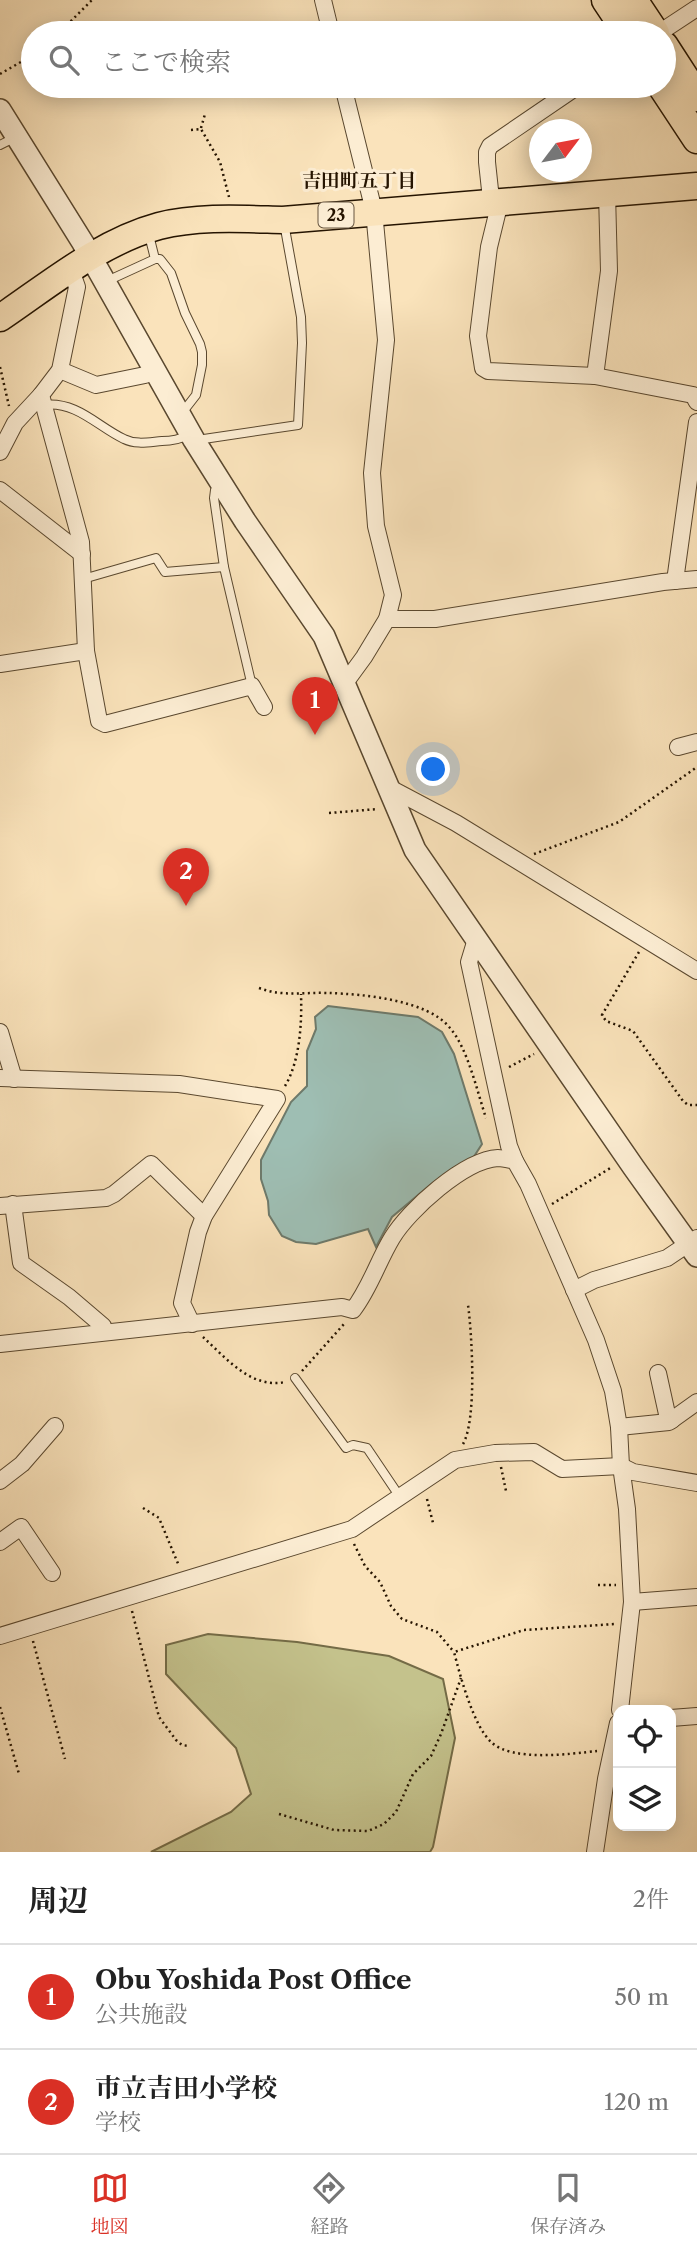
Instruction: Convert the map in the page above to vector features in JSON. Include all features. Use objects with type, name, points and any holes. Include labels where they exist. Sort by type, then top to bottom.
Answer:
[{"type":"highway","points":[[606,0],[620,21]]},
{"type":"highway","points":[[633,0],[648,21]]},
{"type":"highway","points":[[676,65],[697,97]]},
{"type":"highway","points":[[670,98],[697,139]]},
{"type":"main road","name":"23","points":[[0,318],[80,263],[148,230],[177,223],[235,219],[283,220],[697,186]]},
{"type":"street","points":[[323,0],[328,21]]},
{"type":"street","points":[[676,21],[697,8]]},
{"type":"street","points":[[345,683],[387,619],[393,595],[376,526],[372,473],[386,340],[374,211],[346,98]]},
{"type":"street","points":[[561,98],[490,146],[487,152],[490,190],[498,210],[489,247],[478,336],[483,368],[488,371],[595,376],[693,394],[697,402]]},
{"type":"street","points":[[0,110],[8,141],[80,263],[104,282],[222,484],[324,636],[415,850],[627,1158],[694,1246],[667,1258],[594,1280],[574,1290]]},
{"type":"street","points":[[595,376],[609,271],[607,193]]},
{"type":"street","points":[[0,452],[15,423],[43,400],[60,370],[80,263]]},
{"type":"street","points":[[60,370],[96,385],[145,375],[155,370]]},
{"type":"street","points":[[43,400],[81,542],[86,651],[99,722],[105,724],[252,686],[264,707]]},
{"type":"street","points":[[675,581],[697,422]]},
{"type":"street","points":[[0,490],[82,554]]},
{"type":"street","points":[[387,619],[435,619],[697,579]]},
{"type":"street","points":[[0,664],[86,651]]},
{"type":"street","points":[[678,747],[697,741]]},
{"type":"street","points":[[391,795],[456,823],[697,971]]},
{"type":"street","points":[[475,939],[469,962],[515,1161],[540,1211],[596,1340],[613,1391],[627,1509],[632,1602],[621,1705]]},
{"type":"street","points":[[0,1032],[7,1079],[179,1084],[277,1099],[204,1216],[182,1303],[192,1324]]},
{"type":"street","points":[[0,1343],[342,1307],[353,1310],[363,1297],[393,1235],[405,1218],[422,1202],[469,1168],[498,1158],[515,1161]]},
{"type":"street","points":[[104,1332],[103,1326],[69,1297],[21,1263],[7,1205],[106,1198],[150,1164],[204,1216]]},
{"type":"street","points":[[658,1373],[667,1414],[671,1420]]},
{"type":"street","points":[[619,1427],[671,1420],[697,1402]]},
{"type":"street","points":[[0,1481],[22,1464],[55,1426]]},
{"type":"street","points":[[0,1636],[348,1530],[455,1460],[500,1453],[534,1452],[562,1469],[621,1466],[633,1472],[697,1483]]},
{"type":"street","points":[[0,1542],[21,1527],[52,1573]]},
{"type":"street","points":[[632,1602],[697,1597]]},
{"type":"street","points":[[676,1718],[697,1716]]},
{"type":"street","points":[[595,1852],[613,1745]]},
{"type":"lane","points":[[43,400],[84,414],[124,440],[135,443],[298,425],[302,343],[283,220]]},
{"type":"lane","points":[[148,230],[155,259]]},
{"type":"lane","points":[[104,282],[155,259],[160,259],[171,273],[185,313],[200,344],[202,365],[196,396],[180,415]]},
{"type":"lane","points":[[222,484],[215,489],[214,498],[224,567],[252,686]]},
{"type":"lane","points":[[83,579],[156,558],[165,572],[224,567]]},
{"type":"lane","points":[[295,1378],[346,1448],[353,1445],[367,1448],[400,1497]]},
{"type":"path","points":[[71,21],[92,0]]},
{"type":"path","points":[[0,74],[21,62]]},
{"type":"path","points":[[205,114],[201,129],[220,162],[235,219]]},
{"type":"path","points":[[191,130],[201,129]]},
{"type":"path","points":[[0,367],[15,423]]},
{"type":"path","points":[[519,862],[550,846],[619,822],[697,768]]},
{"type":"path","points":[[329,813],[386,808],[391,795]]},
{"type":"path","points":[[646,940],[602,1016],[606,1021],[633,1031],[682,1101],[688,1105],[697,1105]]},
{"type":"path","points":[[260,988],[283,995],[361,996],[416,1006],[442,1019],[452,1029],[460,1044],[486,1120]]},
{"type":"path","points":[[277,1099],[288,1082],[294,1060],[300,1031],[301,994]]},
{"type":"path","points":[[493,1072],[522,1062],[549,1045]]},
{"type":"path","points":[[540,1211],[627,1158]]},
{"type":"path","points":[[455,1460],[469,1432],[471,1365],[468,1305]]},
{"type":"path","points":[[192,1324],[195,1330],[243,1374],[283,1384],[295,1378],[350,1317],[353,1310]]},
{"type":"path","points":[[500,1453],[506,1491]]},
{"type":"path","points":[[422,1482],[433,1522]]},
{"type":"path","points":[[143,1508],[159,1518],[185,1579]]},
{"type":"path","points":[[348,1530],[365,1566],[376,1575],[391,1606],[402,1619],[437,1632],[454,1652],[461,1678],[491,1742],[501,1749],[527,1755],[612,1749]]},
{"type":"path","points":[[129,1596],[159,1717],[176,1740],[189,1746]]},
{"type":"path","points":[[454,1652],[524,1630],[629,1623]]},
{"type":"path","points":[[30,1627],[65,1759]]},
{"type":"path","points":[[279,1814],[334,1830],[368,1831],[384,1824],[396,1811],[413,1774],[430,1756],[461,1678]]},
{"type":"path","points":[[0,1707],[19,1774]]},
{"type":"shaded area","points":[[208,1634],[297,1642],[389,1656],[443,1679],[455,1738],[430,1852],[151,1852],[231,1812],[251,1794],[236,1748],[166,1674],[166,1645]]},
{"type":"water","points":[[328,1006],[418,1017],[442,1032],[454,1054],[482,1144],[473,1158],[430,1185],[392,1217],[376,1247],[368,1229],[316,1244],[296,1242],[282,1236],[269,1215],[261,1179],[261,1160],[291,1102],[307,1086],[307,1051],[316,1029],[315,1017]]},
{"type":"place","name":"Obu Yoshida Post Office","points":[[315,735]]},
{"type":"place","name":"市立吉田小学校","points":[[186,906]]},
{"type":"district","name":"吉田町五丁目","points":[[359,180]]}]
